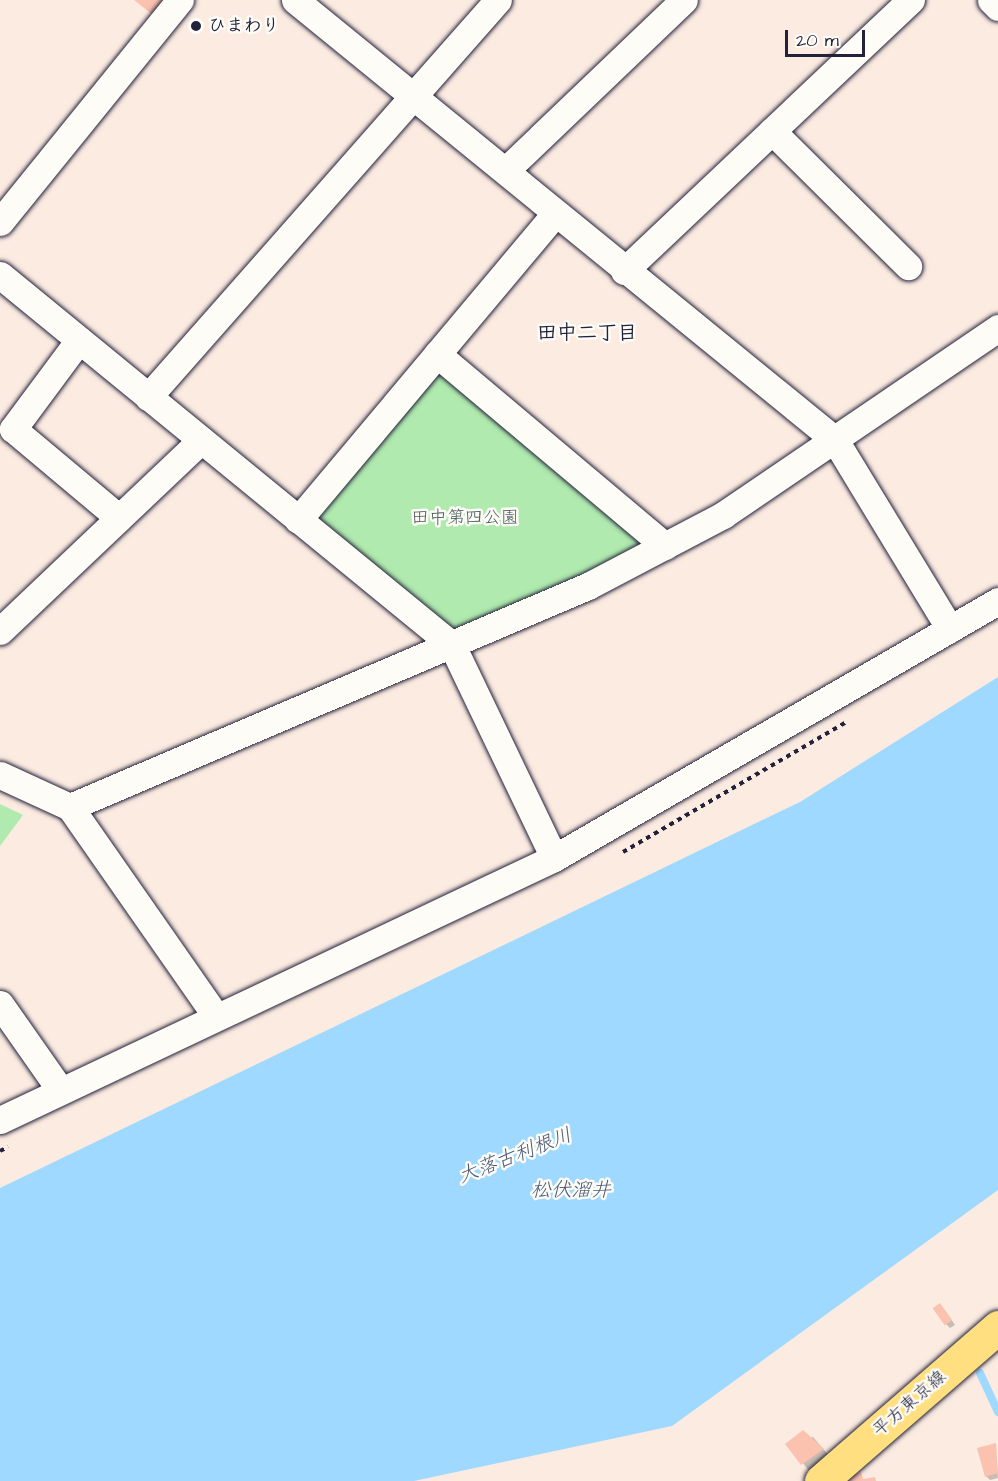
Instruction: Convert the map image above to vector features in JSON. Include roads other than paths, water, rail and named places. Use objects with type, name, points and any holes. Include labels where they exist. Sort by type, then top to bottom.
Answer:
[{"type":"main road","name":"平方東京線","points":[[821,1481],[998,1327]]},
{"type":"street","points":[[0,222],[180,0]]},
{"type":"street","points":[[295,0],[506,170],[554,214],[835,440],[950,629]]},
{"type":"street","points":[[148,397],[498,0]]},
{"type":"street","points":[[506,170],[684,0]]},
{"type":"street","points":[[624,271],[911,0]]},
{"type":"street","points":[[991,0],[998,7]]},
{"type":"street","points":[[772,131],[908,266]]},
{"type":"street","points":[[298,520],[554,214]]},
{"type":"street","points":[[0,275],[452,645],[554,858]]},
{"type":"street","points":[[70,807],[588,586],[723,515],[998,328]]},
{"type":"street","points":[[79,340],[13,429],[119,518]]},
{"type":"street","points":[[437,354],[665,546]]},
{"type":"street","points":[[0,631],[201,440]]},
{"type":"street","points":[[0,1120],[214,1015],[554,858],[998,601]]},
{"type":"street","points":[[0,775],[70,807],[214,1015]]},
{"type":"street","points":[[0,1004],[61,1091]]},
{"type":"water","name":"松伏溜井","points":[[998,677],[998,1190],[672,1426],[414,1481],[0,1481],[0,1188],[800,802]]},
{"type":"waterway","points":[[980,1373],[998,1412]]},
{"type":"place","name":"ひまわり","points":[[196,26]]},
{"type":"district","name":"田中二丁目","points":[[587,333]]},
{"type":"park label","name":"田中第四公園","points":[[465,518]]},
{"type":"water label","name":"大落古利根川","points":[[515,1156]]}]
